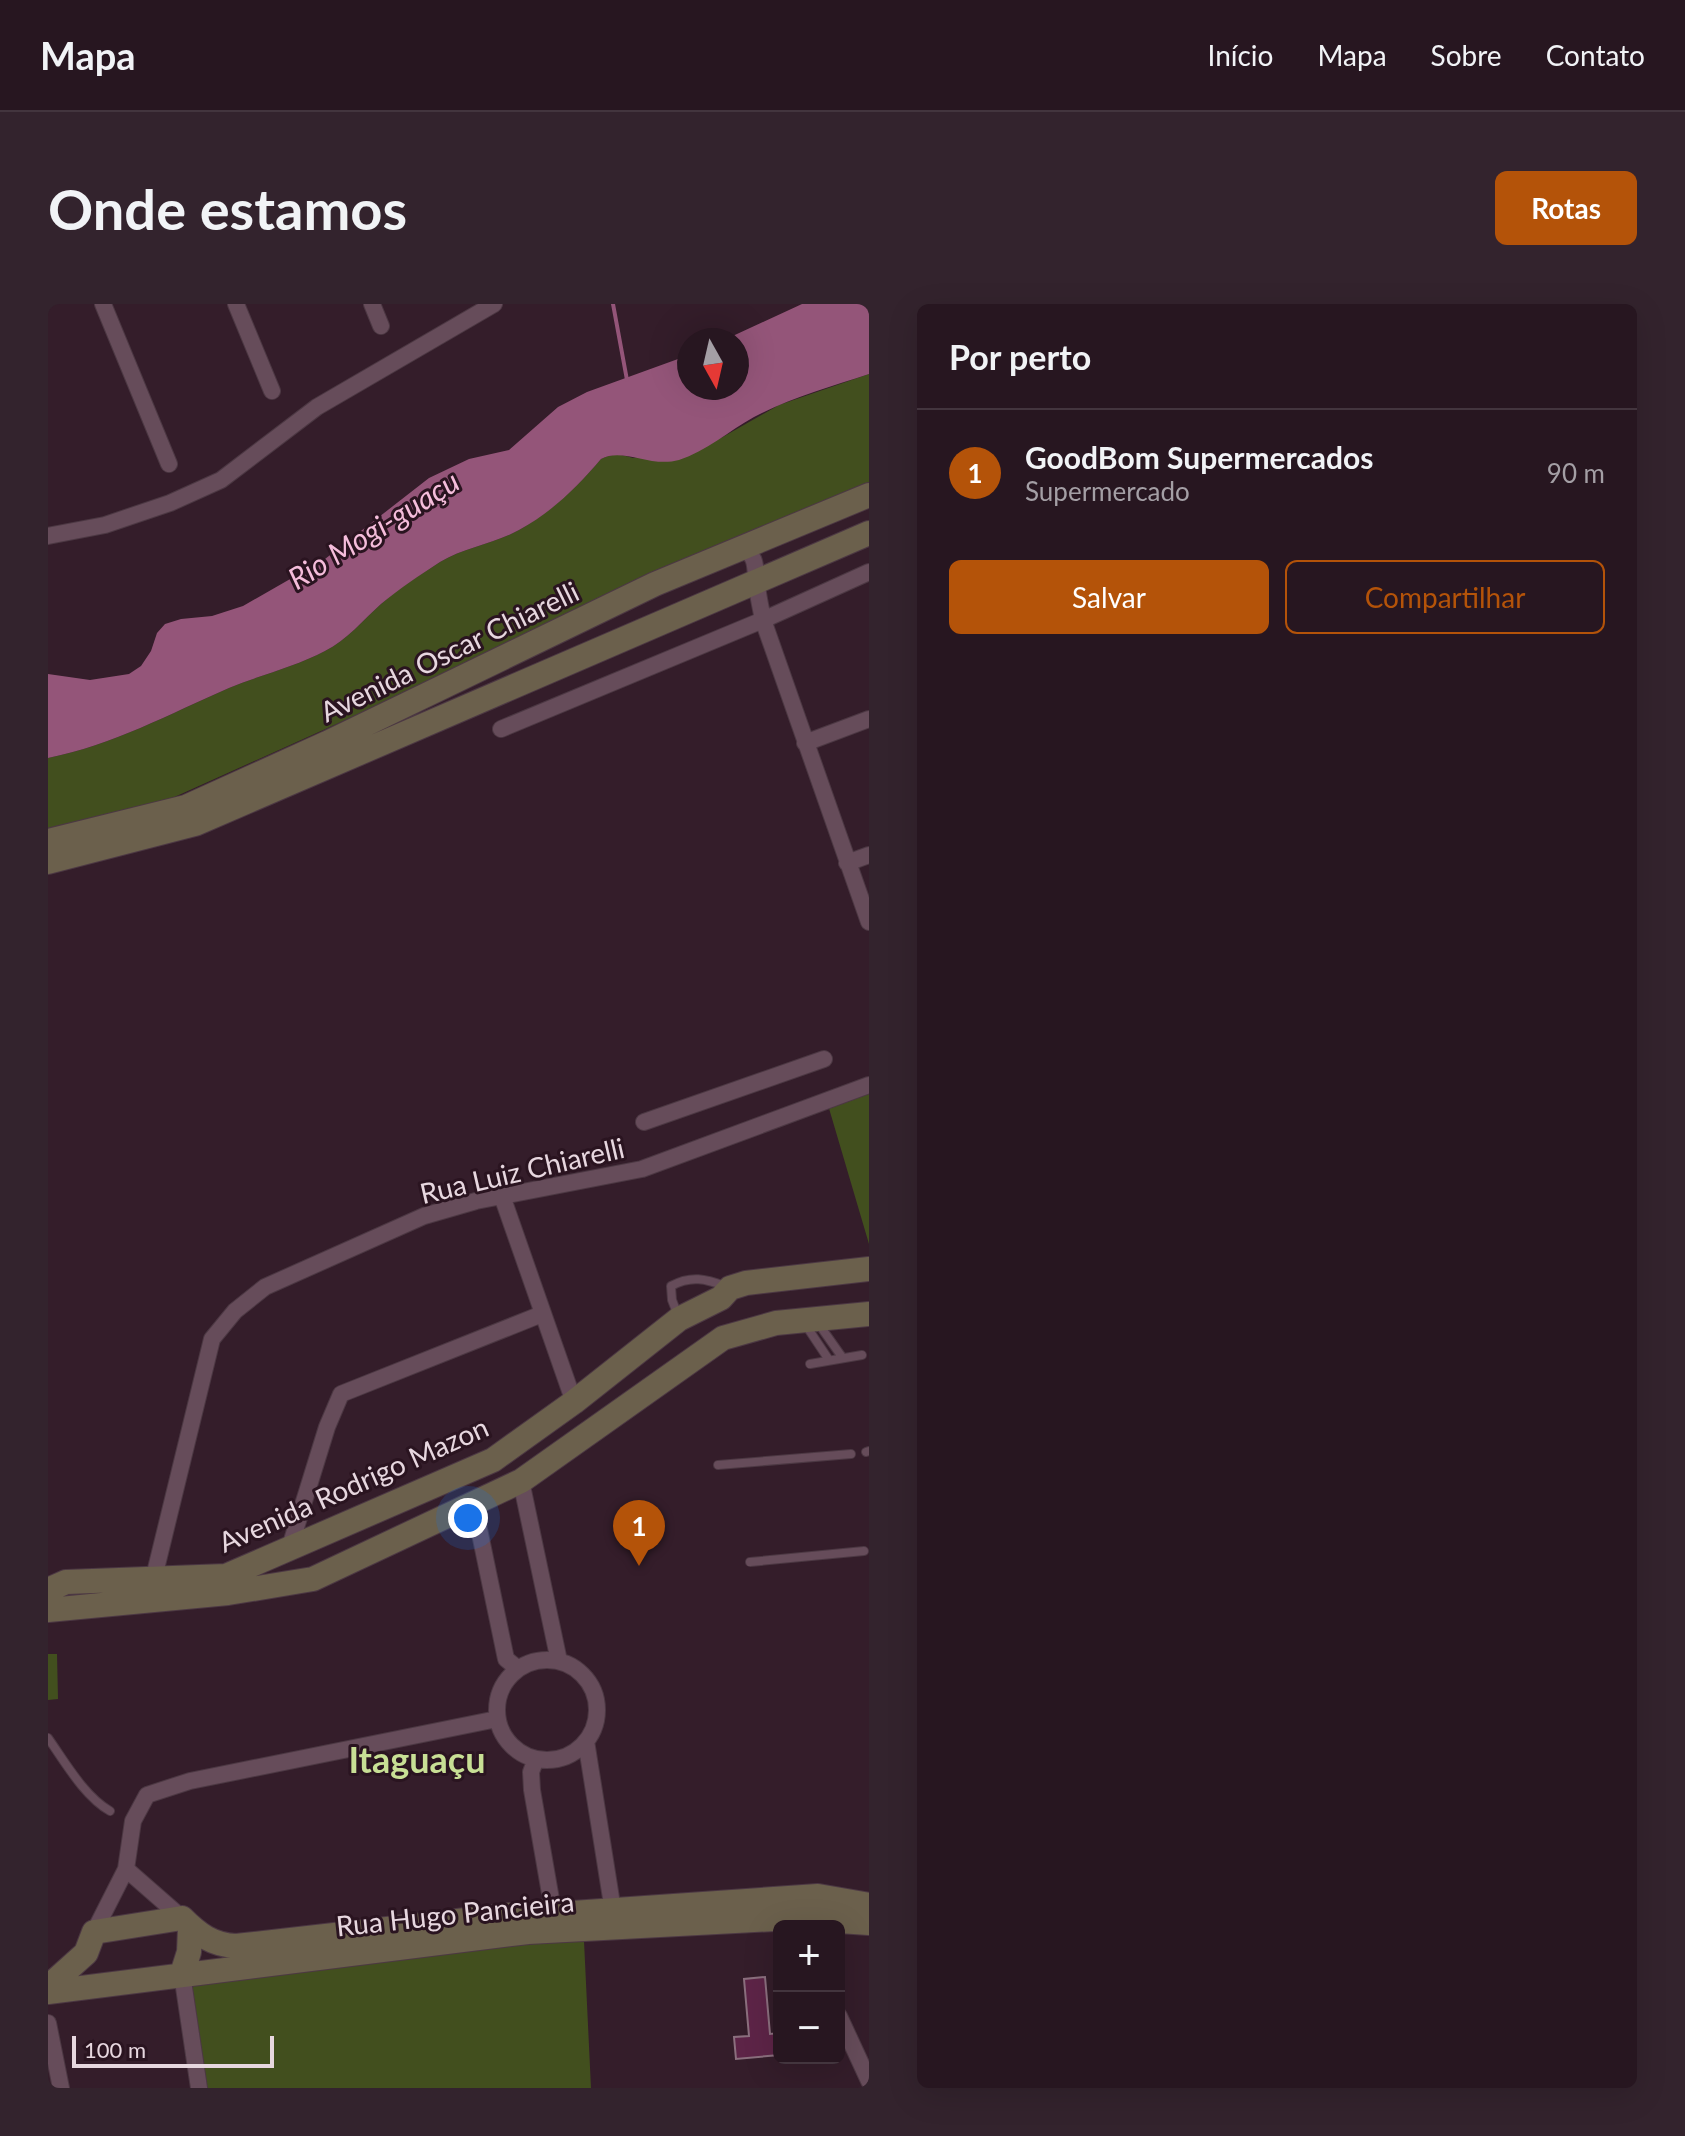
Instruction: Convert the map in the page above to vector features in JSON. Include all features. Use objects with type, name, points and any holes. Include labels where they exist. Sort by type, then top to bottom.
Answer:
[{"type":"street","points":[[103,304],[169,464]]},
{"type":"street","points":[[236,304],[272,391]]},
{"type":"street","points":[[372,304],[381,326]]},
{"type":"street","points":[[48,536],[105,525],[157,508],[221,480],[317,407],[494,304]]},
{"type":"street","name":"Avenida Oscar Chiarelli","points":[[48,841],[186,807],[327,743],[655,584],[869,495]]},
{"type":"street","name":"Avenida Oscar Chiarelli","points":[[48,862],[195,824],[869,533]]},
{"type":"street","points":[[743,548],[751,553],[755,562],[763,620],[869,922]]},
{"type":"street","points":[[501,729],[763,620],[869,572]]},
{"type":"street","points":[[609,607],[603,614],[604,623],[608,632],[619,641]]},
{"type":"street","points":[[805,743],[869,719]]},
{"type":"street","points":[[847,863],[869,855]]},
{"type":"street","points":[[644,1122],[824,1059]]},
{"type":"street","name":"Rua Luiz Chiarelli","points":[[154,1577],[212,1339],[235,1311],[265,1287],[424,1216],[502,1196],[642,1169],[869,1085]]},
{"type":"street","points":[[502,1196],[574,1402]]},
{"type":"street","name":"Avenida Rodrigo Mazon","points":[[48,1590],[66,1582],[226,1576],[493,1460],[574,1402],[679,1319],[721,1298],[730,1288],[746,1283],[869,1269]]},
{"type":"street","points":[[298,1582],[290,1568],[289,1550],[327,1427],[341,1394],[542,1314]]},
{"type":"street","name":"Avenida Rodrigo Mazon","points":[[48,1610],[228,1593],[328,1574],[521,1481],[723,1338],[767,1325],[869,1314]]},
{"type":"street","points":[[521,1481],[559,1661]]},
{"type":"street","points":[[474,1505],[506,1659],[517,1668]]},
{"type":"street","points":[[311,1540],[323,1553],[328,1574]]},
{"type":"street","points":[[542,1660],[559,1661],[574,1667],[587,1679],[595,1694],[598,1710],[594,1727],[586,1741],[574,1752],[559,1759],[536,1759],[512,1747],[502,1734],[497,1719],[497,1702],[502,1687],[517,1668],[542,1660]]},
{"type":"street","points":[[48,1990],[86,1953],[126,1869],[133,1821],[147,1795],[190,1781],[497,1719]]},
{"type":"street","points":[[586,1741],[611,1898],[610,1910]]},
{"type":"street","points":[[536,1759],[531,1772],[532,1790],[552,1905],[558,1914]]},
{"type":"street","points":[[126,1869],[186,1923],[189,1952],[182,1974],[199,2088]]},
{"type":"street","name":"Rua Hugo Pancieira","points":[[186,1923],[209,1940],[236,1946],[510,1915],[818,1896],[869,1905]]},
{"type":"street","points":[[93,1934],[186,1923]]},
{"type":"street","name":"Rua Hugo Pancieira","points":[[48,1990],[528,1932],[773,1923]]},
{"type":"street","name":"Rua Hugo Pancieira","points":[[845,1923],[869,1923]]},
{"type":"street","points":[[93,1934],[103,1966],[119,1982]]},
{"type":"street","points":[[48,2023],[61,2088]]},
{"type":"street","points":[[845,2029],[869,2081]]},
{"type":"lane","points":[[679,1319],[671,1286],[681,1280],[697,1278],[730,1288]]},
{"type":"lane","points":[[809,1320],[842,1357]]},
{"type":"lane","points":[[809,1320],[829,1360]]},
{"type":"lane","points":[[810,1364],[862,1355]]},
{"type":"lane","points":[[718,1465],[851,1454]]},
{"type":"lane","points":[[750,1562],[864,1551]]},
{"type":"lane","points":[[48,1738],[101,1806],[110,1811]]},
{"type":"green space","points":[[869,374],[869,484],[170,799],[48,829],[48,758],[118,737],[229,688],[325,651],[348,636],[395,593],[440,562],[509,535],[542,515],[573,489],[601,459],[617,455],[633,458],[721,438],[779,405]]},
{"type":"green space","points":[[869,1089],[869,1244],[828,1105]]},
{"type":"green space","points":[[48,1654],[57,1654],[58,1699],[48,1700]]},
{"type":"green space","points":[[584,1941],[591,2088],[207,2088],[188,1979],[485,1946]]},
{"type":"water","name":"Rio Mogi-guaçu","points":[[802,304],[869,304],[869,374],[768,410],[679,460],[658,462],[618,455],[601,459],[542,516],[509,535],[440,562],[388,598],[348,636],[325,651],[229,688],[118,737],[48,758],[48,674],[90,680],[129,674],[141,666],[151,651],[157,633],[165,624],[212,616],[243,606],[325,559],[429,478],[469,459],[509,450],[558,407],[587,392],[677,359],[677,400],[749,400],[749,328]]},
{"type":"building","points":[[765,1977],[773,2056],[736,2059],[734,2037],[749,2036],[744,1979]]},
{"type":"waterway","points":[[613,304],[627,380]]},
{"type":"place","name":"GoodBom Supermercados","points":[[639,1566]]},
{"type":"district","name":"Itaguaçu","points":[[417,1759]]}]
